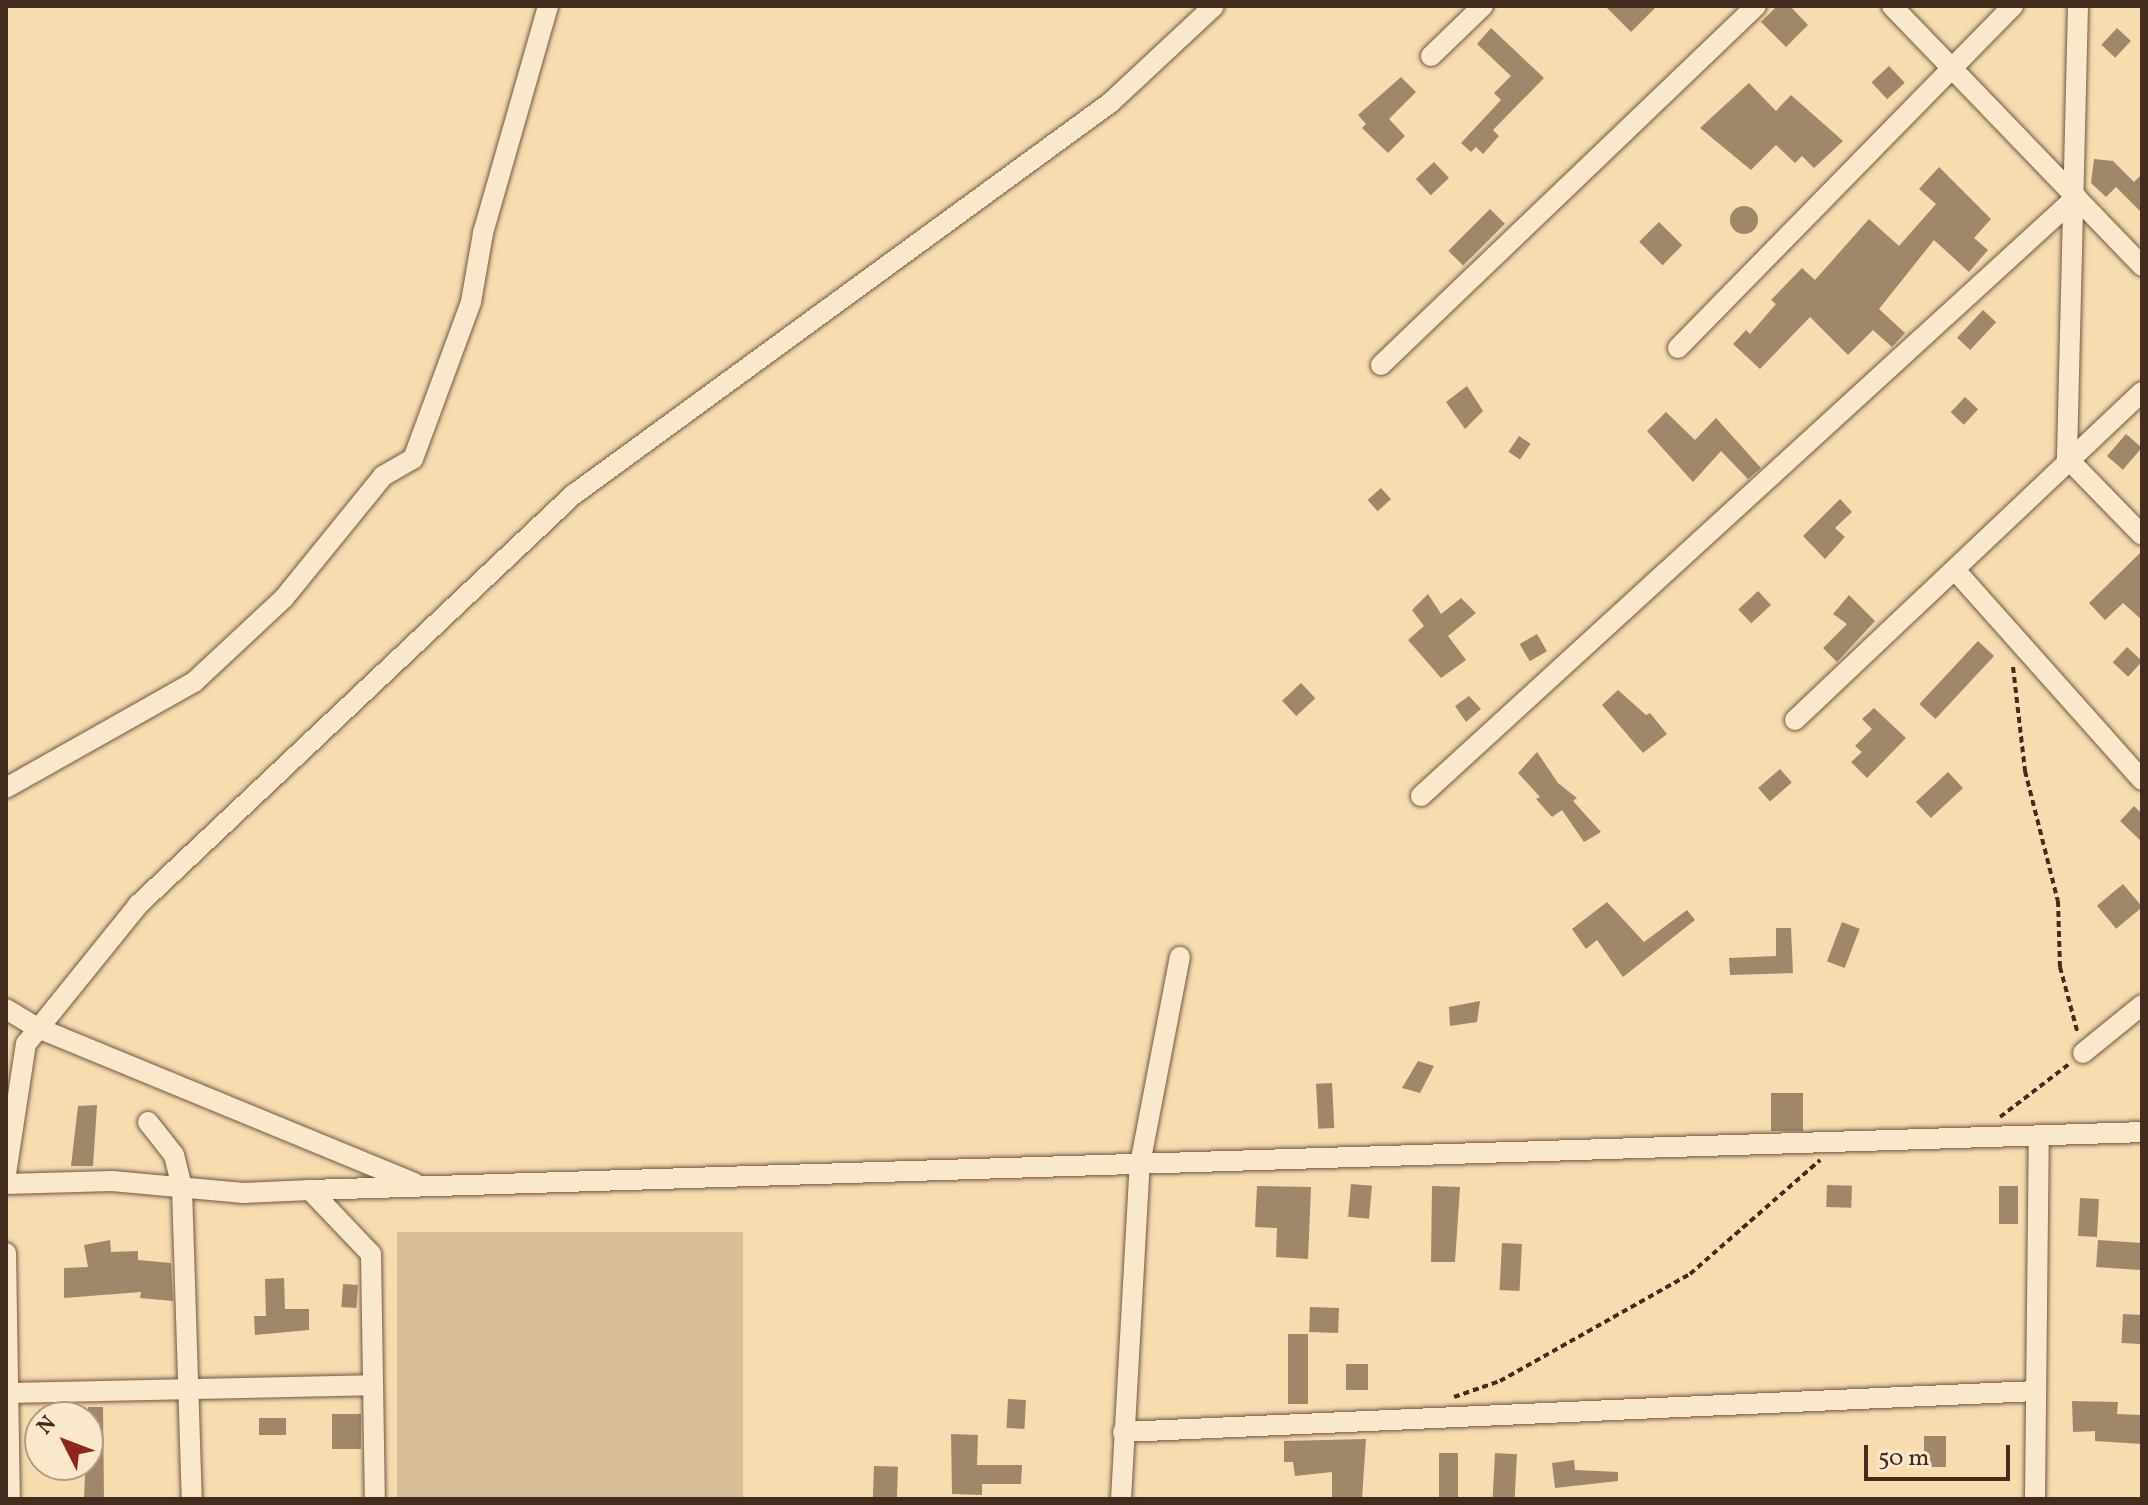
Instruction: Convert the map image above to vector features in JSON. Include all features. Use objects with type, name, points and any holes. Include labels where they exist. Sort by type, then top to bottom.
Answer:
[{"type":"street","points":[[6,788],[194,682],[284,598],[383,476],[413,459],[471,302],[483,233],[548,6]]},
{"type":"street","points":[[6,1174],[26,1044],[138,905],[573,495],[1110,103],[1214,6]]},
{"type":"street","points":[[1431,56],[1483,6]]},
{"type":"street","points":[[1381,365],[1756,6]]},
{"type":"street","points":[[1892,6],[2142,266]]},
{"type":"street","points":[[1678,348],[2013,6]]},
{"type":"street","points":[[2078,6],[2076,197],[2067,458],[2142,535]]},
{"type":"street","points":[[1421,796],[2076,197]]},
{"type":"street","points":[[1795,720],[1955,570],[2067,458],[2142,392]]},
{"type":"street","points":[[1955,570],[2142,780]]},
{"type":"street","points":[[1121,1499],[1140,1164],[1180,957]]},
{"type":"street","points":[[2083,1053],[2142,1005]]},
{"type":"street","points":[[6,1009],[38,1028],[421,1186]]},
{"type":"street","points":[[148,1122],[174,1155],[182,1188],[192,1499]]},
{"type":"street","points":[[6,1184],[112,1181],[243,1193],[2142,1132]]},
{"type":"street","points":[[2035,1499],[2039,1136]]},
{"type":"street","points":[[310,1190],[371,1254],[375,1499]]},
{"type":"street","points":[[6,1253],[10,1499]]},
{"type":"street","points":[[7,1393],[373,1385]]},
{"type":"street","points":[[1123,1432],[2036,1391]]},
{"type":"path","points":[[1973,1138],[2083,1053],[2060,967],[2058,901],[2025,771],[2010,631]]},
{"type":"path","points":[[1444,1401],[1500,1381],[1690,1274],[1840,1142]]},
{"type":"shaded area","points":[[397,1232],[743,1232],[743,1499],[397,1499]]},
{"type":"building","points":[[1605,6],[1657,6],[1631,32]]},
{"type":"building","points":[[1777,6],[1790,6],[1808,25],[1786,47],[1761,22]]},
{"type":"building","points":[[1491,28],[1544,78],[1493,130],[1499,136],[1483,154],[1476,147],[1471,152],[1461,143],[1501,100],[1494,93],[1511,76],[1477,44]]},
{"type":"building","points":[[2117,28],[2131,41],[2115,58],[2101,45]]},
{"type":"building","points":[[1889,66],[1905,83],[1887,99],[1871,82]]},
{"type":"building","points":[[1401,77],[1416,92],[1389,119],[1405,136],[1388,153],[1362,128],[1366,124],[1358,115]]},
{"type":"building","points":[[1749,83],[1776,111],[1791,95],[1843,141],[1814,168],[1802,156],[1795,163],[1776,145],[1751,170],[1700,128]]},
{"type":"building","points":[[2094,159],[2113,161],[2134,182],[2142,174],[2142,213],[2116,187],[2106,197],[2091,183]]},
{"type":"building","points":[[1434,162],[1449,178],[1431,195],[1416,179]]},
{"type":"building","points":[[1939,167],[1991,219],[1974,238],[1988,250],[1969,272],[1934,240],[1879,309],[1905,333],[1892,347],[1873,330],[1848,355],[1810,317],[1760,369],[1733,344],[1746,330],[1750,334],[1776,304],[1771,300],[1802,268],[1815,280],[1869,219],[1899,246],[1936,204],[1919,189]]},
{"type":"building","points":[[1744,206],[1754,210],[1758,220],[1754,230],[1744,234],[1734,230],[1730,220],[1734,210]]},
{"type":"building","points":[[1490,209],[1505,224],[1463,266],[1448,251]]},
{"type":"building","points":[[1659,222],[1682,245],[1663,265],[1639,242]]},
{"type":"building","points":[[1983,310],[1996,322],[1970,350],[1957,338]]},
{"type":"building","points":[[1467,386],[1483,411],[1465,429],[1446,402]]},
{"type":"building","points":[[1965,397],[1978,409],[1964,425],[1951,412]]},
{"type":"building","points":[[1666,412],[1695,440],[1716,418],[1761,468],[1748,479],[1721,451],[1693,482],[1647,431]]},
{"type":"building","points":[[2126,434],[2142,448],[2123,470],[2107,456]]},
{"type":"building","points":[[1519,436],[1531,444],[1520,460],[1508,452]]},
{"type":"building","points":[[1381,488],[1391,499],[1378,511],[1368,500]]},
{"type":"building","points":[[1840,499],[1852,512],[1835,528],[1845,537],[1825,559],[1803,536]]},
{"type":"building","points":[[2142,551],[2142,620],[2123,603],[2105,620],[2089,603]]},
{"type":"building","points":[[1758,591],[1771,605],[1751,623],[1738,609]]},
{"type":"building","points":[[1428,594],[1441,614],[1461,598],[1476,613],[1448,636],[1466,660],[1441,678],[1408,640],[1424,626],[1412,610]]},
{"type":"building","points":[[1849,595],[1875,621],[1837,662],[1823,648],[1847,624],[1833,614]]},
{"type":"building","points":[[1537,634],[1547,651],[1530,661],[1520,644]]},
{"type":"building","points":[[1978,641],[1994,656],[1935,719],[1919,704]]},
{"type":"building","points":[[2127,647],[2142,661],[2128,677],[2113,662]]},
{"type":"building","points":[[1301,683],[1315,698],[1296,716],[1282,701]]},
{"type":"building","points":[[1618,690],[1646,715],[1650,713],[1667,734],[1643,753],[1602,705]]},
{"type":"building","points":[[1469,696],[1481,709],[1466,722],[1455,706]]},
{"type":"building","points":[[1874,708],[1906,738],[1867,778],[1851,762],[1862,752],[1855,746],[1872,729],[1862,719]]},
{"type":"building","points":[[1537,752],[1558,783],[1577,798],[1573,801],[1601,832],[1584,842],[1562,810],[1552,817],[1536,799],[1540,797],[1518,773]]},
{"type":"building","points":[[1780,769],[1792,783],[1770,802],[1758,788]]},
{"type":"building","points":[[1948,772],[1963,788],[1931,818],[1916,802]]},
{"type":"building","points":[[2134,806],[2142,814],[2142,842],[2120,821]]},
{"type":"building","points":[[2123,884],[2142,907],[2116,929],[2097,906]]},
{"type":"building","points":[[1607,902],[1644,942],[1687,910],[1695,920],[1623,977],[1597,940],[1586,949],[1572,929]]},
{"type":"building","points":[[1842,922],[1860,929],[1845,968],[1827,961]]},
{"type":"building","points":[[1776,928],[1791,928],[1793,973],[1730,975],[1729,958],[1776,956]]},
{"type":"building","points":[[1480,1001],[1477,1022],[1450,1026],[1449,1007]]},
{"type":"building","points":[[1418,1061],[1434,1066],[1420,1093],[1402,1088]]},
{"type":"building","points":[[1332,1083],[1334,1128],[1318,1129],[1316,1084]]},
{"type":"building","points":[[1771,1093],[1803,1093],[1803,1131],[1771,1131]]},
{"type":"building","points":[[97,1105],[93,1166],[71,1166],[78,1106]]},
{"type":"building","points":[[1351,1184],[1372,1186],[1369,1219],[1348,1217]]},
{"type":"building","points":[[1827,1185],[1852,1186],[1851,1208],[1826,1207]]},
{"type":"building","points":[[1257,1186],[1311,1187],[1308,1259],[1276,1257],[1277,1228],[1255,1227]]},
{"type":"building","points":[[1432,1186],[1460,1187],[1455,1262],[1431,1262]]},
{"type":"building","points":[[1999,1186],[2018,1186],[2018,1224],[1999,1224]]},
{"type":"building","points":[[2080,1198],[2099,1199],[2097,1237],[2078,1236]]},
{"type":"building","points":[[110,1240],[111,1252],[138,1251],[138,1260],[171,1263],[173,1301],[140,1298],[141,1292],[64,1298],[64,1268],[88,1267],[84,1245]]},
{"type":"building","points":[[2098,1240],[2142,1243],[2140,1270],[2096,1267]]},
{"type":"building","points":[[1502,1243],[1522,1244],[1520,1291],[1500,1290]]},
{"type":"building","points":[[284,1278],[285,1309],[309,1309],[309,1330],[255,1335],[254,1316],[266,1316],[265,1279]]},
{"type":"building","points":[[343,1284],[358,1285],[356,1308],[341,1307]]},
{"type":"building","points":[[1310,1307],[1339,1308],[1338,1333],[1309,1332]]},
{"type":"building","points":[[2123,1314],[2142,1315],[2140,1344],[2121,1343]]},
{"type":"building","points":[[1288,1334],[1308,1334],[1308,1404],[1288,1404]]},
{"type":"building","points":[[1346,1364],[1368,1364],[1368,1390],[1346,1390]]},
{"type":"building","points":[[1008,1399],[1026,1400],[1024,1429],[1006,1428]]},
{"type":"building","points":[[2072,1401],[2118,1402],[2117,1414],[2142,1415],[2142,1444],[2095,1441],[2095,1431],[2073,1432]]},
{"type":"building","points":[[332,1414],[361,1414],[361,1449],[332,1449]]},
{"type":"building","points":[[259,1418],[286,1418],[286,1435],[259,1435]]},
{"type":"building","points":[[951,1434],[978,1435],[977,1465],[1022,1465],[1021,1484],[982,1484],[982,1495],[952,1494]]},
{"type":"building","points":[[1924,1436],[1946,1436],[1946,1467],[1924,1467]]},
{"type":"building","points":[[1366,1439],[1362,1499],[1332,1499],[1332,1472],[1295,1476],[1293,1462],[1284,1462],[1284,1441]]},
{"type":"building","points":[[1439,1453],[1458,1453],[1458,1499],[1439,1499]]},
{"type":"building","points":[[1495,1453],[1517,1454],[1515,1499],[1493,1499]]},
{"type":"building","points":[[1574,1460],[1575,1470],[1618,1472],[1618,1481],[1555,1488],[1552,1463]]},
{"type":"building","points":[[874,1466],[898,1467],[897,1499],[873,1499]]},
{"type":"building","points":[[85,1481],[104,1481],[104,1499],[84,1499]]}]
